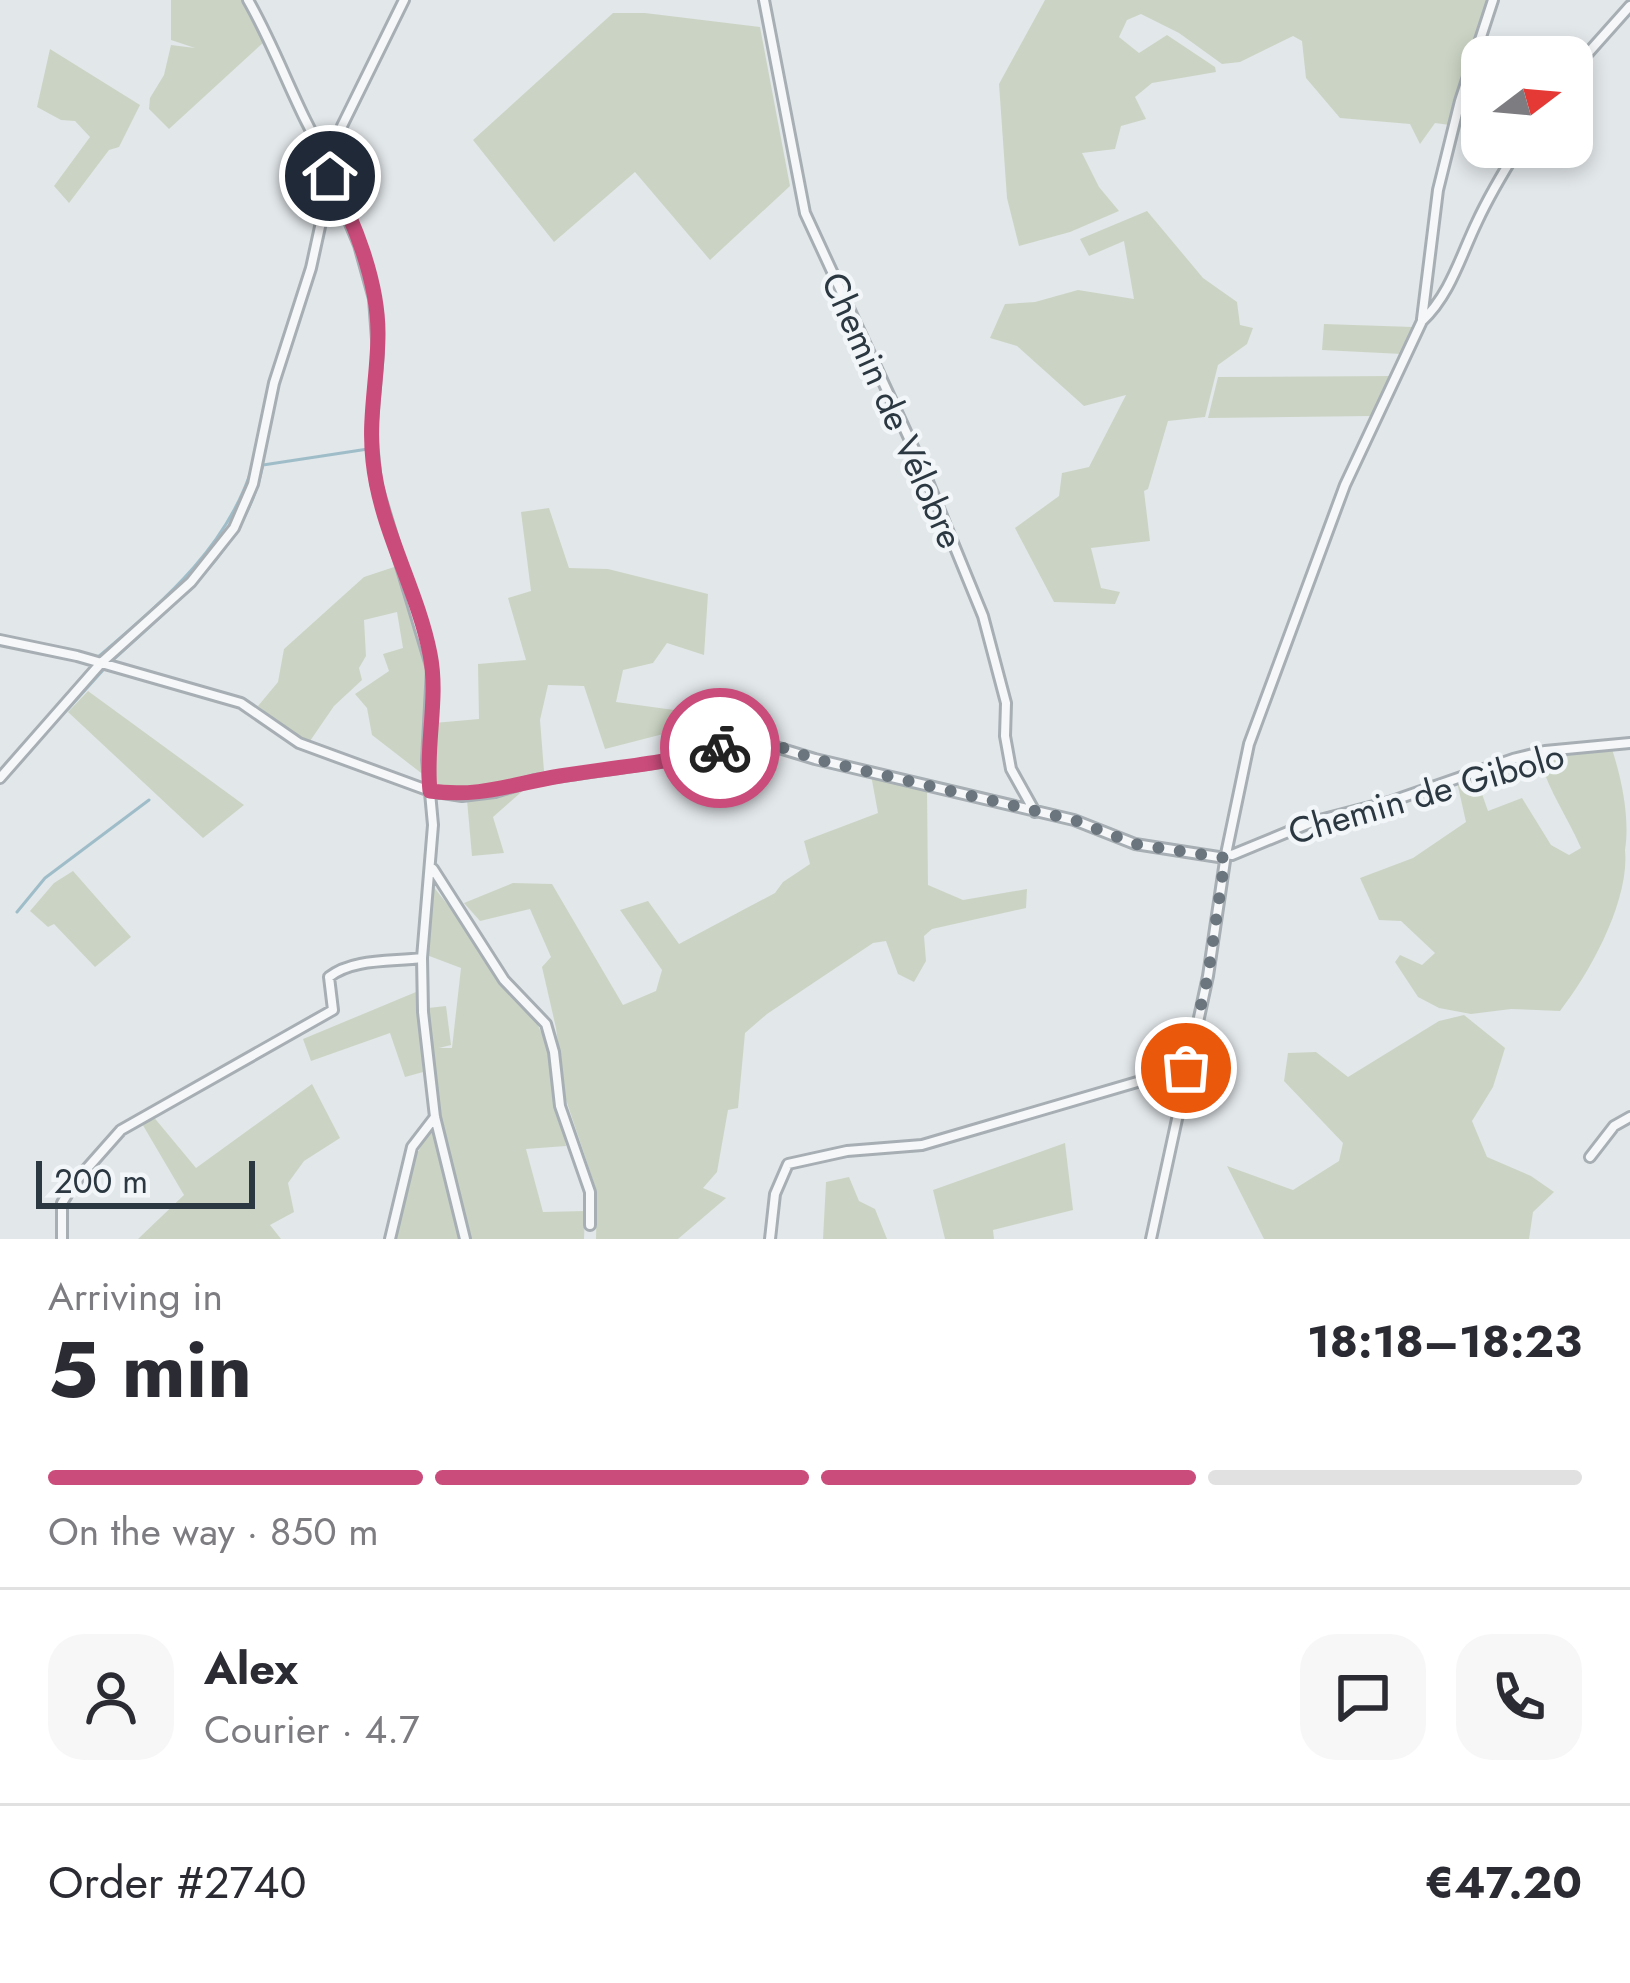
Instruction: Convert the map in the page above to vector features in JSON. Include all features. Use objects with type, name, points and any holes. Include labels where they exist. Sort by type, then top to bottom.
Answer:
[{"type":"street","points":[[248,0],[331,171],[374,299],[378,326],[371,412],[373,458],[382,508],[429,650],[434,825],[422,958],[426,1052],[435,1117],[465,1239]]},
{"type":"street","points":[[0,778],[100,663],[190,583],[234,528],[248,501],[274,383],[311,268],[342,126],[404,0]]},
{"type":"street","name":"Chemin de Vélobre","points":[[764,0],[805,213],[920,462],[983,616],[1006,703],[1011,769],[1036,813]]},
{"type":"street","points":[[1151,1239],[1208,976],[1245,757],[1345,485],[1421,321],[1438,190],[1460,101],[1493,0]]},
{"type":"street","points":[[1593,47],[1630,6]]},
{"type":"street","points":[[1421,321],[1451,281],[1507,168]]},
{"type":"street","points":[[0,640],[241,703],[299,743],[430,791],[463,796],[495,792],[535,780],[681,759],[756,741],[815,759],[998,799],[1074,820],[1135,844],[1226,856]]},
{"type":"street","name":"Chemin de Gibolo","points":[[1226,856],[1312,822],[1388,802],[1513,759],[1630,742]]},
{"type":"street","points":[[431,866],[504,980],[546,1024],[560,1106],[590,1192],[590,1225]]},
{"type":"street","points":[[62,1239],[62,1203],[121,1130],[333,1010],[329,977],[334,972],[422,958]]},
{"type":"street","points":[[770,1239],[775,1194],[788,1164],[848,1151],[934,1142],[1186,1068]]},
{"type":"street","points":[[390,1239],[412,1148],[435,1117]]},
{"type":"street","points":[[1590,1157],[1614,1126],[1630,1117]]},
{"type":"green space","points":[[171,0],[245,0],[265,41],[169,129],[149,109],[150,98],[164,75],[171,45],[195,48],[171,40]]},
{"type":"green space","points":[[1045,0],[1488,0],[1477,36],[1461,36],[1461,89],[1450,125],[1435,123],[1420,144],[1410,124],[1340,118],[1306,78],[1302,41],[1293,36],[1240,62],[1222,64],[1179,33],[1141,14],[1127,20],[1119,37],[1139,53],[1167,35],[1216,72],[1152,83],[1135,97],[1146,119],[1121,126],[1115,149],[1082,153],[1099,187],[1119,211],[1070,232],[1019,246],[1007,198],[999,84]]},
{"type":"green space","points":[[613,13],[760,27],[790,186],[710,260],[635,172],[554,242],[473,140]]},
{"type":"green space","points":[[50,49],[140,105],[119,147],[109,150],[69,203],[54,186],[90,137],[75,121],[61,120],[37,107]]},
{"type":"green space","points":[[1147,211],[1203,278],[1237,302],[1240,325],[1253,328],[1247,344],[1218,365],[1205,417],[1168,421],[1144,491],[1150,541],[1091,548],[1101,588],[1120,592],[1115,604],[1054,602],[1015,528],[1059,496],[1062,473],[1089,467],[1126,395],[1084,406],[1017,346],[990,338],[1005,304],[1035,302],[1078,290],[1134,299],[1124,241],[1089,256],[1080,239]]},
{"type":"green space","points":[[1324,324],[1413,327],[1402,354],[1322,350]]},
{"type":"green space","points":[[1392,376],[1371,416],[1208,418],[1218,377]]},
{"type":"green space","points":[[549,508],[569,568],[608,569],[708,594],[704,655],[667,643],[653,663],[623,670],[616,702],[674,710],[699,706],[702,724],[605,749],[584,686],[548,685],[540,720],[544,771],[494,788],[440,789],[430,779],[434,723],[479,719],[478,664],[526,660],[508,598],[531,591],[521,512]]},
{"type":"green space","points":[[394,567],[408,589],[424,640],[429,696],[425,776],[372,735],[367,708],[355,694],[389,671],[383,654],[403,648],[397,612],[364,620],[362,680],[334,706],[310,741],[301,740],[258,706],[278,682],[284,649],[364,577]]},
{"type":"green space","points":[[88,691],[244,805],[203,838],[68,712]]},
{"type":"green space","points":[[1612,749],[1626,813],[1621,891],[1595,957],[1560,1011],[1511,1009],[1471,1014],[1439,1008],[1418,997],[1395,962],[1400,955],[1422,965],[1435,953],[1401,921],[1379,920],[1360,878],[1413,858],[1466,822],[1457,782],[1476,777],[1488,811],[1522,798],[1551,845],[1569,855],[1581,848],[1539,757]]},
{"type":"green space","points":[[871,775],[927,787],[928,885],[963,900],[1027,889],[1026,908],[932,929],[924,936],[926,961],[914,982],[898,974],[886,941],[873,943],[767,1014],[745,1033],[738,1108],[728,1110],[717,1172],[703,1188],[726,1198],[678,1239],[596,1239],[597,1192],[565,1097],[542,967],[551,957],[530,909],[480,921],[464,903],[513,883],[552,884],[623,1005],[656,991],[662,970],[620,910],[648,901],[679,944],[775,893],[810,864],[804,841],[878,813]]},
{"type":"green space","points":[[527,787],[493,817],[504,853],[472,856],[467,800]]},
{"type":"green space","points":[[73,871],[131,937],[95,967],[54,924],[48,927],[30,911],[54,883]]},
{"type":"green space","points":[[432,885],[468,930],[498,982],[535,1019],[548,1047],[566,1146],[526,1149],[543,1212],[585,1211],[584,1239],[471,1239],[438,1110],[430,1049],[428,1008],[446,1006],[451,1045],[439,1048],[452,1048],[461,968],[424,954]]},
{"type":"green space","points":[[416,992],[423,1072],[405,1077],[390,1033],[311,1061],[303,1039]]},
{"type":"green space","points":[[1464,1015],[1505,1048],[1493,1087],[1472,1121],[1487,1157],[1554,1192],[1533,1212],[1529,1239],[1264,1239],[1227,1166],[1293,1190],[1339,1161],[1343,1143],[1284,1081],[1288,1053],[1316,1052],[1348,1077],[1439,1021]]},
{"type":"green space","points":[[312,1084],[340,1138],[304,1161],[288,1183],[294,1212],[270,1225],[281,1239],[138,1239],[184,1195],[141,1122],[152,1115],[196,1168]]},
{"type":"green space","points":[[432,1127],[461,1239],[394,1239],[414,1159]]},
{"type":"green space","points":[[1065,1143],[1073,1210],[993,1230],[994,1239],[945,1239],[933,1190]]},
{"type":"green space","points":[[849,1177],[859,1201],[875,1209],[887,1239],[823,1239],[826,1182]]},
{"type":"waterway","points":[[113,660],[224,549],[241,523],[263,465],[368,449]]},
{"type":"waterway","points":[[98,657],[169,594],[210,548],[242,495],[253,465]]},
{"type":"waterway","points":[[68,709],[104,669]]},
{"type":"waterway","points":[[17,912],[45,878],[149,800]]},
{"type":"way so far","points":[[720,748],[766,742],[815,759],[1074,820],[1135,844],[1225,858],[1208,976],[1186,1068]]},
{"type":"route","points":[[330,176],[349,218],[374,299],[378,353],[371,412],[373,458],[382,508],[429,650],[430,791],[463,796],[495,792],[535,780],[681,759],[720,748]]}]
